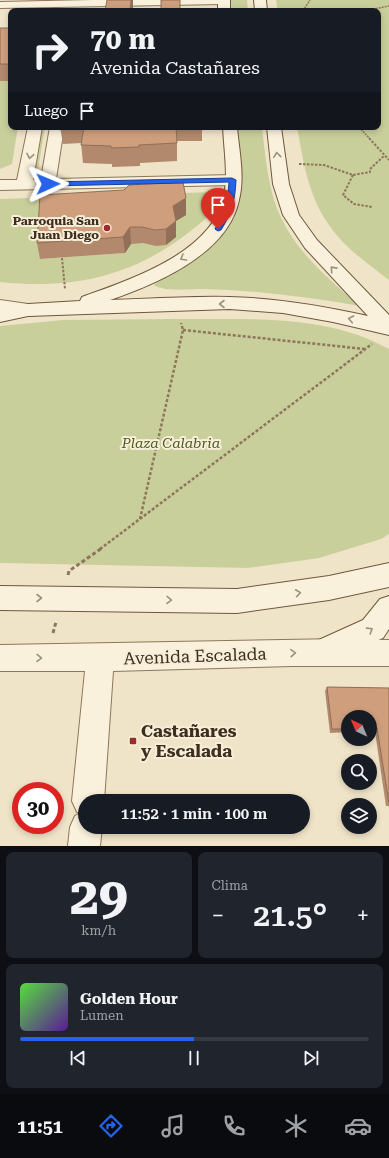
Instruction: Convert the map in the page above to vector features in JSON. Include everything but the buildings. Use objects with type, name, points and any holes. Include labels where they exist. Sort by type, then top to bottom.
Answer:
[{"type":"main road","points":[[65,310],[123,290],[196,250],[218,229],[227,214],[232,200],[230,130]]},
{"type":"main road","points":[[274,130],[278,164],[291,215],[311,244],[385,332]]},
{"type":"main road","points":[[0,306],[28,310],[65,310],[175,304],[230,304],[283,307],[354,319],[385,332]]},
{"type":"main road","points":[[0,315],[28,310]]},
{"type":"main road","points":[[0,598],[238,601],[329,588],[389,575]]},
{"type":"main road","points":[[322,652],[374,629],[389,608]]},
{"type":"main road","name":"Avenida Escalada","points":[[0,658],[100,658],[322,652],[389,653]]},
{"type":"main road","points":[[89,794],[100,658]]},
{"type":"main road","points":[[84,846],[85,834]]},
{"type":"street","points":[[0,5],[76,7],[224,4]]},
{"type":"street","points":[[24,184],[34,130]]},
{"type":"street","points":[[48,184],[57,130]]},
{"type":"street","points":[[0,185],[232,180]]},
{"type":"path","points":[[379,8],[389,6]]},
{"type":"path","points":[[362,130],[389,160]]},
{"type":"path","points":[[278,164],[324,165],[353,175],[370,172],[370,169],[384,156]]},
{"type":"path","points":[[353,175],[343,195],[354,204],[372,207]]},
{"type":"path","points":[[62,258],[65,288]]},
{"type":"path","points":[[140,520],[183,330],[175,304]]},
{"type":"path","points":[[183,330],[366,349]]},
{"type":"path","points":[[46,658],[69,572],[366,349],[385,332]]},
{"type":"green space","points":[[228,0],[247,0],[248,8],[228,8]]},
{"type":"green space","points":[[276,0],[389,0],[389,280],[347,246],[327,222],[315,200],[307,176],[298,130],[381,130],[381,8],[277,8]]},
{"type":"green space","points":[[0,81],[8,81],[8,130],[18,130],[12,164],[0,169]]},
{"type":"green space","points":[[41,130],[45,130],[37,176],[33,176]]},
{"type":"green space","points":[[235,130],[262,130],[270,184],[275,203],[290,234],[310,260],[334,284],[360,306],[261,292],[163,289],[154,285],[161,278],[186,265],[209,247],[221,236],[231,223],[235,216],[240,197],[239,160]]},
{"type":"green space","points":[[213,192],[213,212],[165,249],[140,262],[115,272],[88,279],[61,283],[31,284],[0,282],[0,199]],"holes":[[[131,244],[125,253],[40,259]]]},
{"type":"green space","name":"Plaza Calabria","points":[[63,320],[282,320],[337,329],[364,337],[389,349],[389,534],[381,539],[319,558],[248,568],[0,563],[0,326]]},
{"type":"place","name":"Parroquia San Juan Diego","points":[[107,228]]},
{"type":"place","name":"Castañares y Escalada","points":[[133,741]]},
{"type":"route","points":[[48,184],[232,180],[232,200],[227,214],[218,229]]}]
